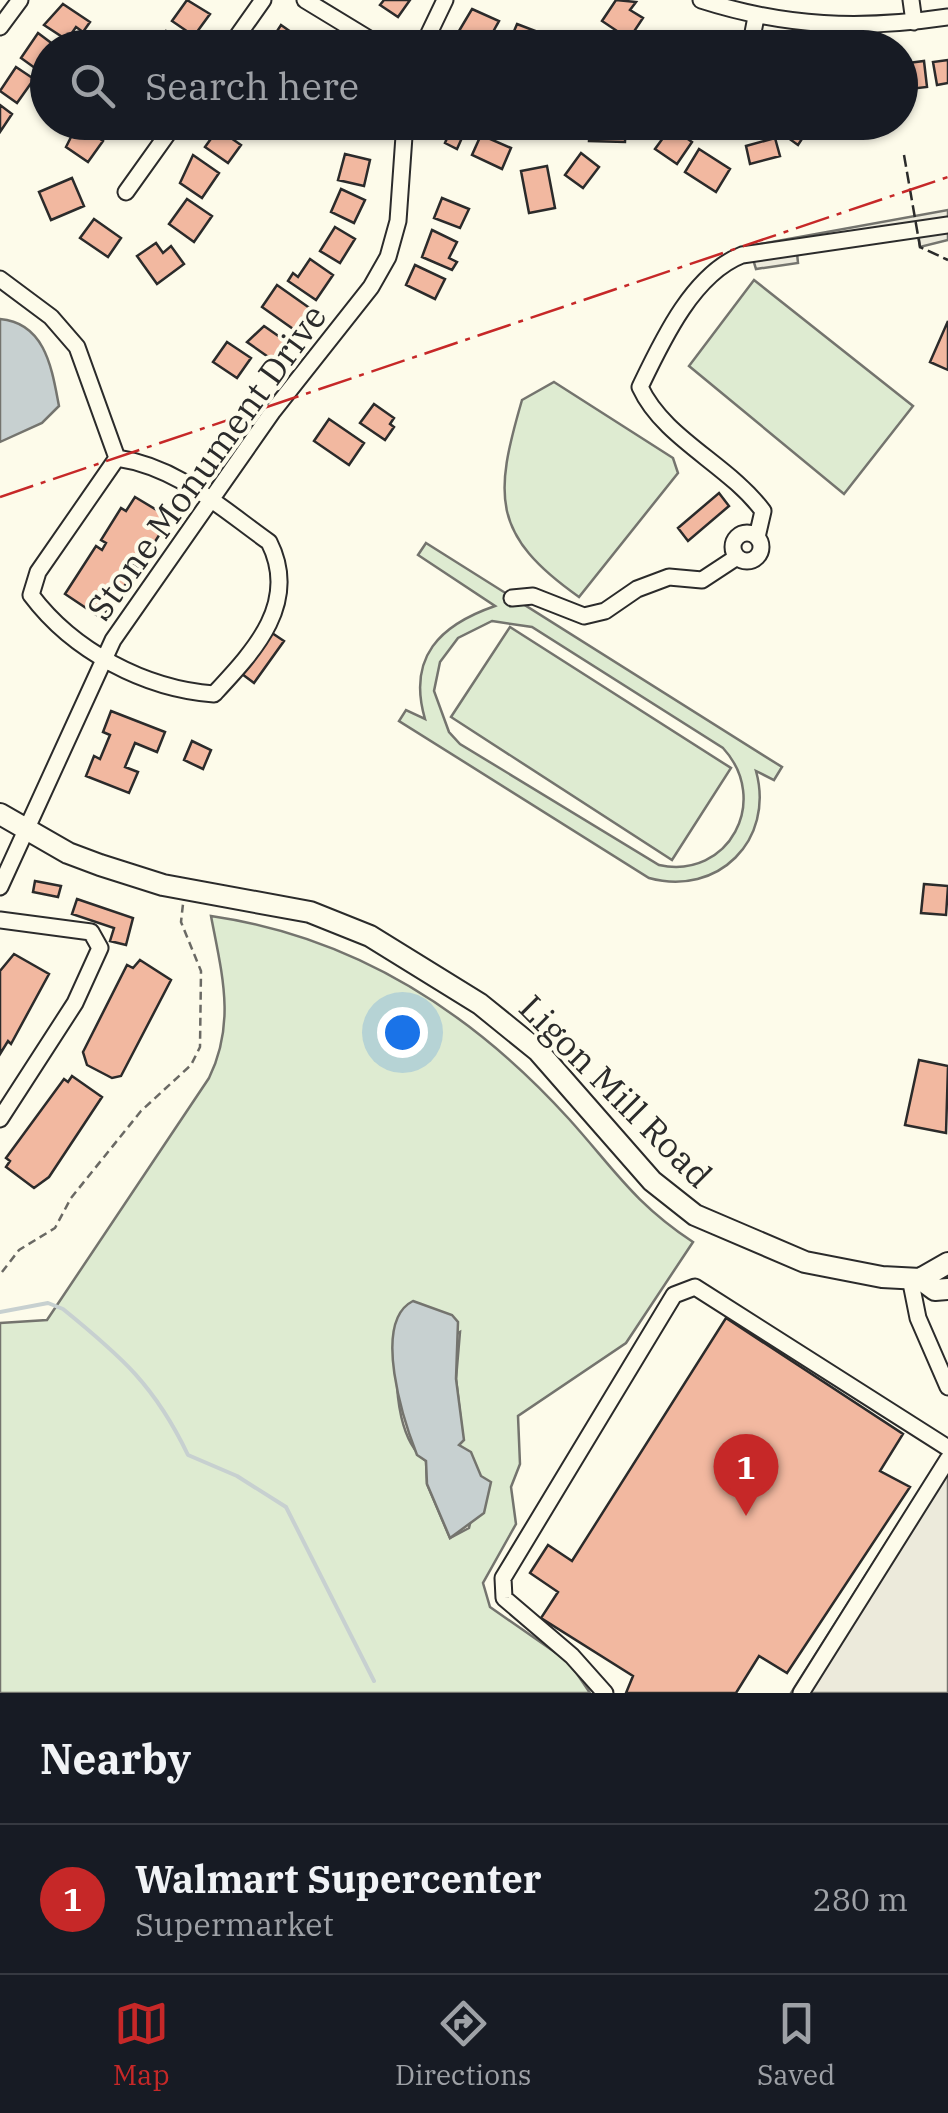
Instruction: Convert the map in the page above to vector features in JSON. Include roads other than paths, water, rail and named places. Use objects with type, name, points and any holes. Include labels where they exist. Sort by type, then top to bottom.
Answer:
[{"type":"main road","name":"Ligon Mill Road","points":[[0,814],[84,859],[163,885],[310,912],[370,936],[480,1004],[538,1051],[652,1180],[695,1215],[805,1262],[916,1278],[935,1290],[948,1289]]},
{"type":"main road","points":[[916,1278],[948,1263]]},
{"type":"street","points":[[0,27],[20,0]]},
{"type":"street","points":[[242,30],[263,0]]},
{"type":"street","points":[[305,0],[354,30]]},
{"type":"street","points":[[431,30],[445,0]]},
{"type":"street","points":[[701,0],[756,18],[870,28],[948,18]]},
{"type":"street","points":[[911,0],[914,22]]},
{"type":"street","points":[[754,30],[756,18]]},
{"type":"street","points":[[126,192],[163,140]]},
{"type":"street","name":"Stone Monument Drive","points":[[0,886],[104,657],[210,501],[371,287],[388,257],[398,221],[404,140]]},
{"type":"street","points":[[512,598],[533,596],[584,616],[606,611],[637,589],[669,576],[702,580],[737,557],[733,548],[739,535],[757,537],[763,511],[742,484],[651,411],[640,387],[664,336],[720,264],[742,256],[948,225]]},
{"type":"street","points":[[0,278],[51,318],[77,347],[117,458]]},
{"type":"street","points":[[117,458],[154,464],[270,542],[276,556],[281,592],[263,635],[214,694],[156,684],[122,671],[54,619],[32,595],[38,572],[117,458]]},
{"type":"street","points":[[0,920],[91,932],[100,948],[75,1003],[0,1119]]},
{"type":"street","points":[[916,1278],[918,1318],[948,1387]]},
{"type":"street","points":[[605,1693],[572,1656],[504,1598],[503,1578],[674,1296],[695,1287],[948,1448]]},
{"type":"street","points":[[800,1693],[948,1458]]},
{"type":"waterway","points":[[0,1312],[48,1303],[63,1309],[103,1342],[150,1391],[188,1455],[237,1476],[286,1507],[374,1681]]},
{"type":"place","name":"Walmart Supercenter","points":[[746,1516]]}]
